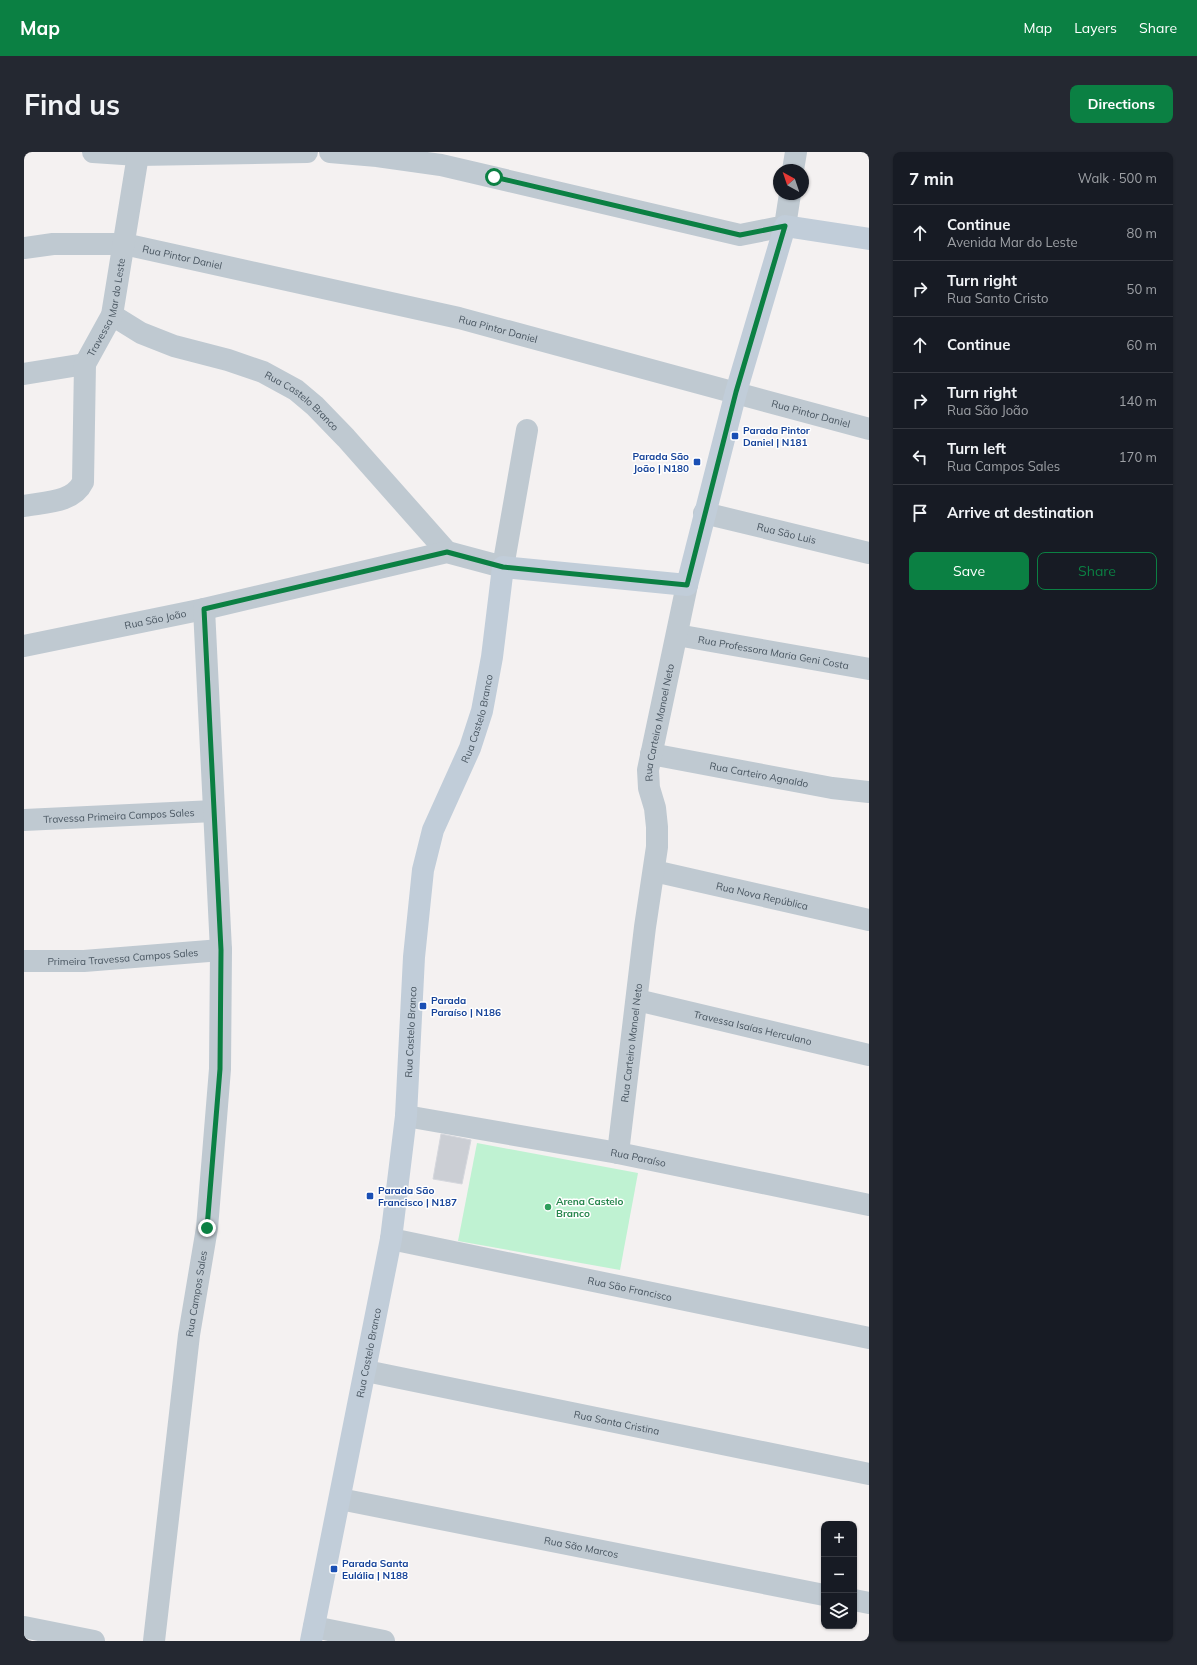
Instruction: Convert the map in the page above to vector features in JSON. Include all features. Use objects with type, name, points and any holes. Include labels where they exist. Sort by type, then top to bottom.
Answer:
[{"type":"street","points":[[93,152],[138,155],[307,152]]},
{"type":"street","points":[[330,152],[377,156],[442,158],[740,235],[785,226],[869,239]]},
{"type":"street","points":[[795,164],[796,152]]},
{"type":"street","name":"Travessa Mar do Leste","points":[[24,506],[68,498],[74,494],[83,482],[85,364],[112,315],[138,155]]},
{"type":"street","points":[[785,226],[789,200]]},
{"type":"street","name":"Rua Carteiro Manoel Neto","points":[[618,1153],[645,927],[657,847],[657,826],[648,770],[687,585],[704,513],[736,392],[785,226]]},
{"type":"street","name":"Rua Pintor Daniel","points":[[24,248],[53,244],[124,244],[459,318],[869,429]]},
{"type":"street","name":"Rua Castelo Branco","points":[[112,315],[140,333],[174,346],[228,360],[263,372],[296,390],[315,406],[346,438],[447,552]]},
{"type":"street","points":[[24,374],[85,364]]},
{"type":"street","name":"Rua Castelo Branco","points":[[312,1634],[391,1239],[406,1116],[414,957],[423,870],[433,830],[470,748],[482,711],[492,657],[503,567],[527,430]]},
{"type":"street","name":"Rua São Luis","points":[[704,513],[869,553]]},
{"type":"street","name":"Rua São João","points":[[24,646],[204,609],[447,552],[503,567],[687,585]]},
{"type":"street","name":"Rua Campos Sales","points":[[154,1641],[189,1335],[207,1228],[220,1069],[221,950],[204,609]]},
{"type":"street","name":"Rua Professora Maria Geni Costa","points":[[677,635],[869,669]]},
{"type":"street","name":"Rua Carteiro Agnaldo","points":[[651,754],[832,788],[869,792]]},
{"type":"street","name":"Travessa Primeira Campos Sales","points":[[24,820],[214,811]]},
{"type":"street","name":"Rua Nova República","points":[[654,872],[869,920]]},
{"type":"street","name":"Primeira Travessa Campos Sales","points":[[24,961],[84,961],[221,950]]},
{"type":"street","name":"Travessa Isaías Herculano","points":[[637,1000],[869,1055]]},
{"type":"street","name":"Rua Paraíso","points":[[406,1116],[618,1153],[869,1205]]},
{"type":"street","name":"Rua São Francisco","points":[[391,1239],[869,1338]]},
{"type":"street","name":"Rua Santa Cristina","points":[[366,1370],[869,1474]]},
{"type":"street","name":"Rua São Marcos","points":[[340,1499],[821,1593]]},
{"type":"street","points":[[857,1601],[869,1603]]},
{"type":"street","points":[[24,1627],[94,1641]]},
{"type":"street","points":[[312,1634],[384,1641]]},
{"type":"green space","name":"Arena Castelo Branco","points":[[477,1143],[638,1173],[620,1270],[458,1241]]},
{"type":"building","points":[[441,1134],[471,1140],[462,1184],[433,1179]]},
{"type":"place","name":"Parada Pintor Daniel | N181","points":[[735,436]]},
{"type":"place","name":"Parada São João | N180","points":[[697,462]]},
{"type":"place","name":"Parada Paraíso | N186","points":[[423,1006]]},
{"type":"place","name":"Parada São Francisco | N187","points":[[370,1196]]},
{"type":"place","name":"Arena Castelo Branco","points":[[548,1207]]},
{"type":"place","name":"Parada Santa Eulália | N188","points":[[334,1569]]},
{"type":"route","points":[[207,1228],[220,1069],[221,950],[204,609],[447,552],[503,567],[687,585],[704,513],[736,392],[785,226],[740,235],[494,177]]}]
